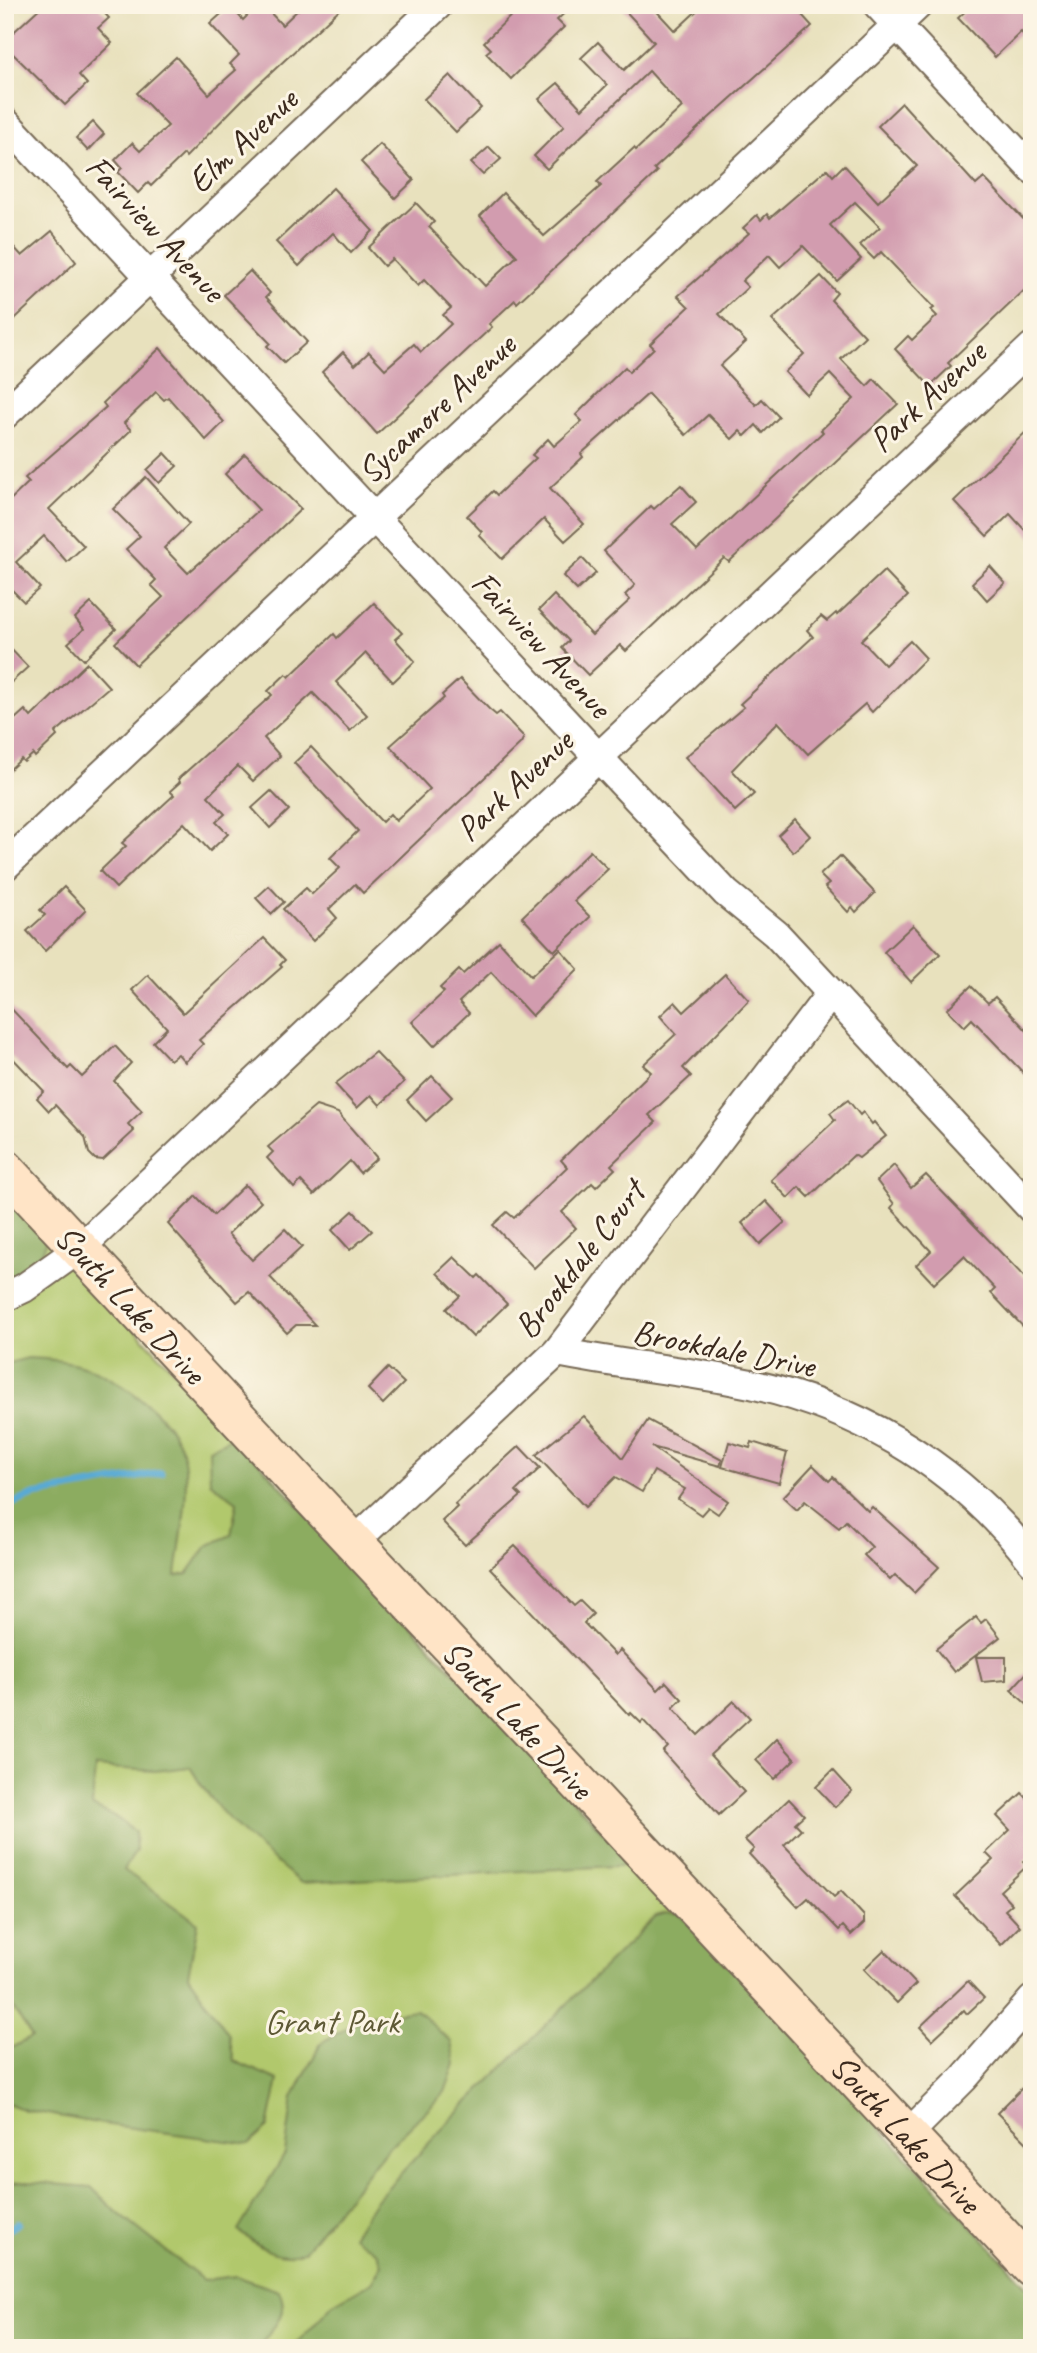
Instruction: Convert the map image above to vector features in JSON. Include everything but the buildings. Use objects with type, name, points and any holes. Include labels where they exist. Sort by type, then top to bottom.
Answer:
[{"type":"street","name":"Elm Avenue","points":[[5,414],[438,5]]},
{"type":"street","name":"Sycamore Avenue","points":[[5,866],[373,517],[887,15],[918,5]]},
{"type":"street","points":[[887,15],[1032,169]]},
{"type":"street","name":"Fairview Avenue","points":[[5,122],[726,893],[776,934],[1032,1209]]},
{"type":"street","name":"Park Avenue","points":[[5,1297],[24,1288],[79,1249],[1032,347]]},
{"type":"street","name":"Brookdale Court","points":[[354,1542],[556,1352],[831,993]]},
{"type":"street","name":"South Lake Drive","points":[[5,1169],[1032,2268]]},
{"type":"street","name":"Brookdale Drive","points":[[556,1352],[726,1379],[811,1399],[874,1427],[940,1469],[970,1493],[1008,1530],[1032,1561]]},
{"type":"street","points":[[908,2134],[964,2078],[1032,2000]]},
{"type":"green space","name":"Grant Park","points":[[5,1190],[1032,2291],[1032,2348],[5,2348]]},
{"type":"green space","points":[[5,1190],[40,1228],[44,1247],[38,1258],[5,1281]]},
{"type":"green space","points":[[28,1358],[72,1363],[100,1373],[146,1403],[171,1430],[179,1444],[186,1473],[176,1576],[187,1574],[207,1546],[231,1535],[237,1502],[210,1482],[209,1449],[234,1436],[633,1865],[301,1883],[254,1844],[226,1816],[190,1767],[155,1771],[95,1767],[92,1806],[114,1816],[135,1832],[136,1851],[124,1870],[198,1923],[188,1976],[229,2035],[234,2061],[278,2080],[268,2127],[249,2144],[103,2124],[25,2110],[5,2102],[5,2051],[32,2037],[5,1996],[5,1364]]},
{"type":"green space","points":[[680,1914],[1032,2291],[1032,2348],[292,2348],[333,2304],[372,2282],[382,2264],[377,2252],[352,2236],[375,2201],[457,2113],[656,1916]]},
{"type":"green space","points":[[417,2010],[451,2042],[455,2064],[445,2092],[385,2151],[305,2250],[296,2254],[278,2254],[238,2231],[285,2154],[293,2097],[321,2043],[367,2016]]},
{"type":"green space","points":[[5,2183],[91,2187],[118,2213],[203,2280],[236,2276],[279,2291],[283,2307],[274,2328],[258,2348],[5,2348]]},
{"type":"waterway","points":[[5,1507],[34,1495],[161,1473]]},
{"type":"waterway","points":[[5,2232],[18,2223]]}]
